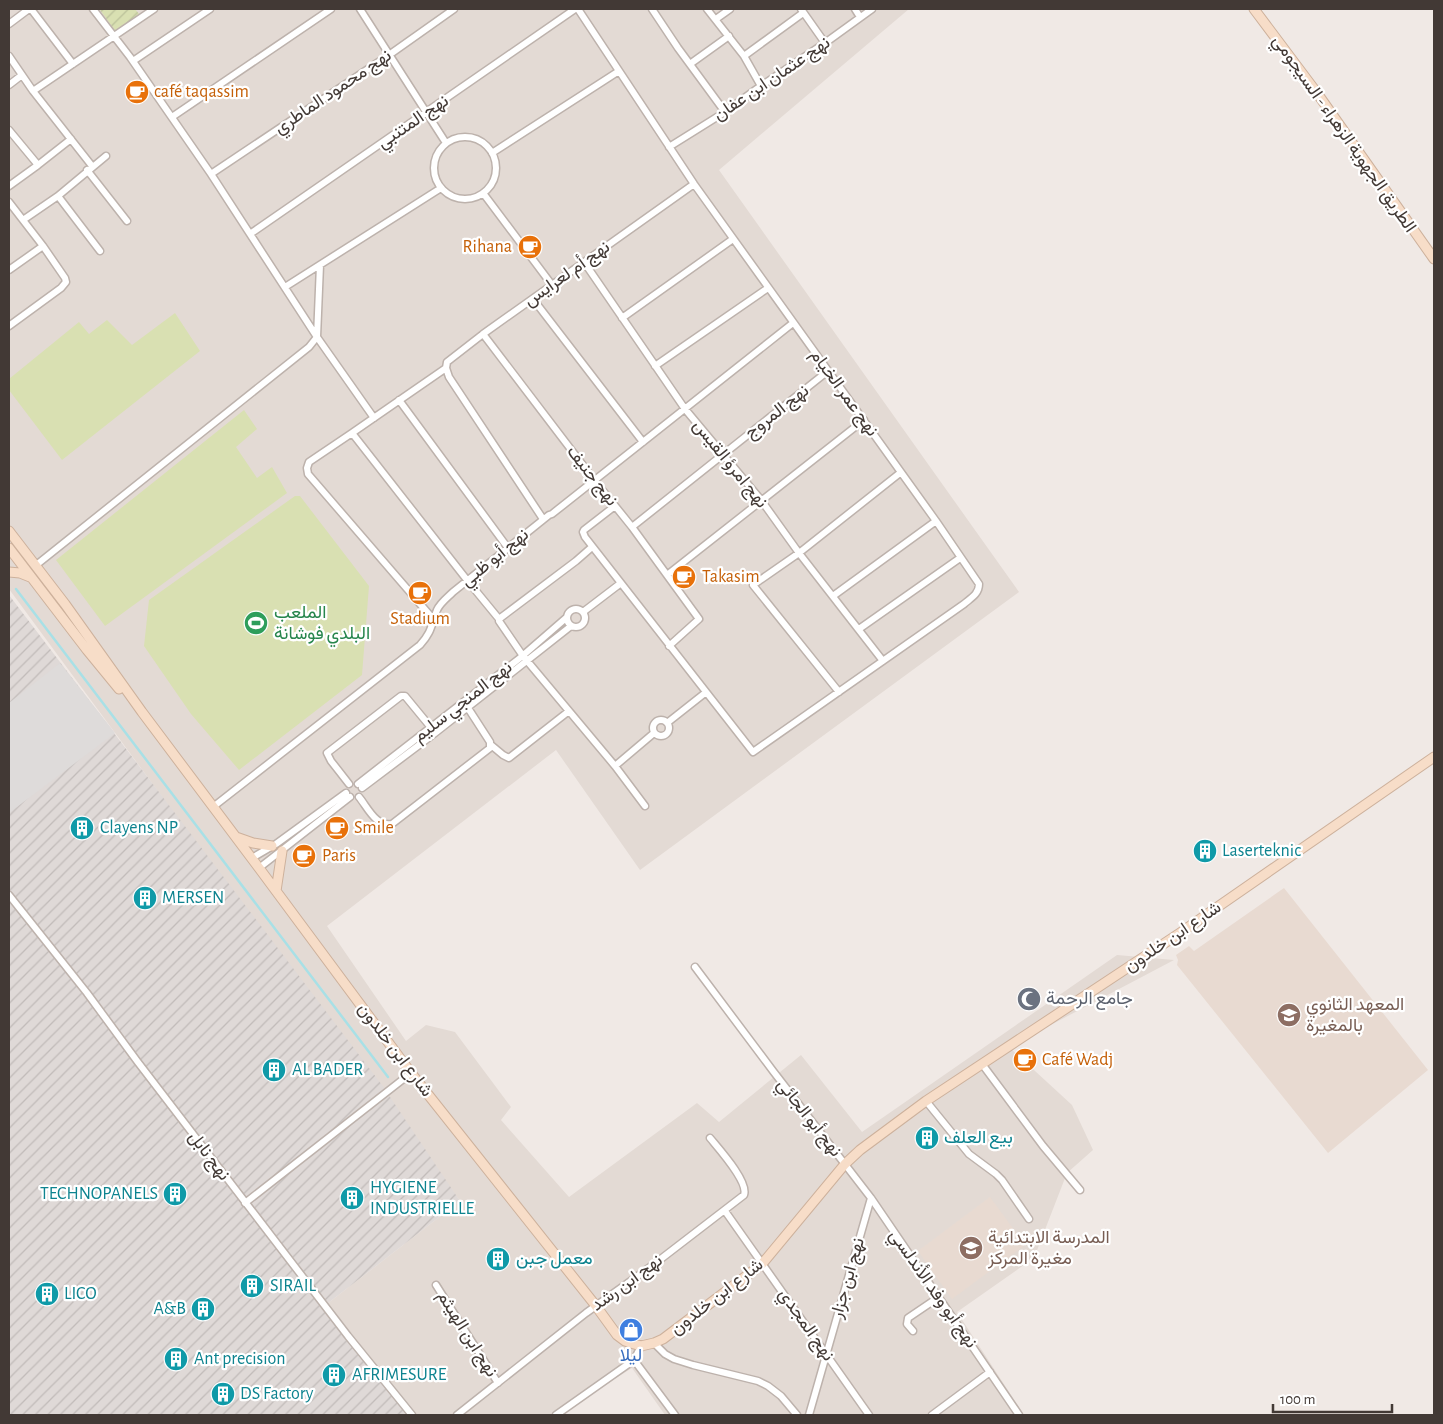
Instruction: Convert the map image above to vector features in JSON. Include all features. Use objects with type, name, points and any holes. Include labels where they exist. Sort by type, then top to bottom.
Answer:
[{"type":"street","points":[[9,24],[30,9],[73,64]]},
{"type":"street","points":[[93,9],[172,117],[316,337],[374,418]]},
{"type":"street","points":[[33,90],[154,9]]},
{"type":"street","points":[[133,62],[210,9]]},
{"type":"street","points":[[172,117],[331,9]]},
{"type":"street","points":[[360,9],[446,143]]},
{"type":"street","name":"نهج محمود الماطري","points":[[211,174],[389,55],[454,9]]},
{"type":"street","name":"نهج عمر الخيام","points":[[576,9],[733,240],[864,420],[979,584],[976,594],[964,604],[753,752],[706,693]]},
{"type":"street","name":"نهج المتنبي","points":[[250,234],[576,9]]},
{"type":"street","points":[[652,9],[725,112]]},
{"type":"street","points":[[707,9],[744,56],[762,86]]},
{"type":"street","points":[[716,19],[730,9]]},
{"type":"street","points":[[855,9],[860,17]]},
{"type":"street","name":"نهج عثمان ابن عفان","points":[[669,147],[725,112],[872,9]]},
{"type":"street","name":"الطريق الجهوية الزهراء - السيجومي","points":[[1254,9],[1317,93],[1434,259]]},
{"type":"street","points":[[744,56],[802,11],[825,43]]},
{"type":"street","points":[[690,64],[728,36]]},
{"type":"street","points":[[9,56],[71,139],[127,221]]},
{"type":"street","points":[[492,152],[619,71]]},
{"type":"street","points":[[9,85],[22,75]]},
{"type":"street","points":[[9,130],[11,137],[38,165]]},
{"type":"street","points":[[471,137],[483,143],[492,152],[496,172],[492,184],[483,193],[472,199],[459,199],[451,196],[441,188],[434,177],[433,164],[438,152],[446,143],[458,138],[471,137]]},
{"type":"street","points":[[9,186],[71,139]]},
{"type":"street","points":[[23,220],[58,196],[106,156]]},
{"type":"street","name":"نهج أم لعرايس","points":[[434,620],[308,474],[309,462],[446,368],[447,362],[452,357],[483,334],[694,184]]},
{"type":"street","points":[[285,287],[441,188]]},
{"type":"street","points":[[483,193],[552,285]]},
{"type":"street","points":[[58,196],[100,251]]},
{"type":"street","points":[[9,202],[43,246],[66,282],[61,288],[9,326]]},
{"type":"street","points":[[622,318],[733,240]]},
{"type":"street","points":[[9,270],[43,246]]},
{"type":"street","name":"نهج امرؤ القيس","points":[[584,262],[685,409],[761,500],[799,553],[883,661]]},
{"type":"street","points":[[36,566],[310,347],[316,337],[320,265]]},
{"type":"street","points":[[655,366],[768,288]]},
{"type":"street","points":[[533,299],[643,442]]},
{"type":"street","name":"نهج أبو ظبي","points":[[213,807],[420,645],[427,637],[442,602],[467,580],[793,323]]},
{"type":"street","name":"نهج جنيف","points":[[483,334],[632,527],[699,619],[669,646]]},
{"type":"street","points":[[446,368],[449,377],[543,520]]},
{"type":"street","name":"نهج المروج","points":[[632,527],[828,371]]},
{"type":"street","points":[[399,400],[508,548]]},
{"type":"street","points":[[667,575],[864,420]]},
{"type":"street","points":[[352,433],[499,619],[525,658],[615,766],[645,806]]},
{"type":"street","points":[[839,692],[753,585],[799,553],[900,473]]},
{"type":"street","points":[[615,506],[583,532],[585,537],[706,693],[667,723]]},
{"type":"street","points":[[833,596],[936,521]]},
{"type":"street","points":[[9,531],[142,712]]},
{"type":"street","points":[[19,545],[10,551],[118,688],[142,712]]},
{"type":"street","points":[[499,619],[592,547]]},
{"type":"street","points":[[859,630],[960,558]]},
{"type":"street","points":[[9,572],[20,573],[30,577]]},
{"type":"street","points":[[583,612],[621,583]]},
{"type":"street","points":[[574,609],[583,612],[585,618],[583,624],[577,627],[571,626],[566,618],[568,612],[574,609]]},
{"type":"street","name":"نهج المنجي سليم","points":[[360,786],[468,708],[525,658],[566,618]]},
{"type":"street","name":"نهج المنجي سليم","points":[[360,786],[430,727],[571,626]]},
{"type":"street","points":[[349,784],[327,754],[401,696],[406,696],[435,733]]},
{"type":"street","points":[[468,708],[491,745],[508,758],[569,711]]},
{"type":"street","name":"شارع ابن خلدون","points":[[142,712],[411,1073],[617,1335],[641,1346],[654,1343],[674,1332],[762,1264],[845,1164],[860,1150],[926,1101],[1180,932],[1434,757]]},
{"type":"street","points":[[662,720],[667,723],[669,729],[666,734],[660,736],[654,733],[652,727],[656,721],[662,720]]},
{"type":"street","points":[[615,766],[654,733]]},
{"type":"street","points":[[359,797],[379,822],[392,824],[490,748],[491,745]]},
{"type":"street","points":[[356,782],[360,786],[362,792],[359,797],[353,798],[348,795],[346,789],[349,784],[356,782]]},
{"type":"street","points":[[252,858],[348,795]]},
{"type":"street","points":[[259,868],[348,795]]},
{"type":"street","points":[[236,837],[253,843],[272,846]]},
{"type":"street","points":[[276,891],[282,851]]},
{"type":"street","name":"نهج نابل","points":[[9,895],[87,993],[358,1349],[412,1415]]},
{"type":"street","name":"نهج أبو الجائي","points":[[695,967],[845,1164]]},
{"type":"street","points":[[982,1064],[1043,1146],[1080,1190]]},
{"type":"street","points":[[245,1202],[411,1073]]},
{"type":"street","points":[[926,1101],[969,1154],[1002,1180],[1029,1219]]},
{"type":"street","name":"نهج ابن رشد","points":[[458,1415],[596,1306],[744,1195],[746,1188],[737,1172],[710,1138]]},
{"type":"street","name":"نهج أبو وفد الأندلسي","points":[[845,1164],[871,1198],[1019,1415]]},
{"type":"street","name":"نهج ابن جزار","points":[[809,1415],[871,1198]]},
{"type":"street","name":"نهج المجدي","points":[[725,1211],[869,1415]]},
{"type":"street","name":"نهج ابن الهيثم","points":[[436,1285],[498,1383]]},
{"type":"street","points":[[913,1331],[907,1324],[908,1318],[939,1297]]},
{"type":"street","points":[[654,1343],[665,1354],[674,1359],[758,1381],[768,1386],[781,1396],[797,1415]]},
{"type":"street","points":[[556,1415],[634,1360],[641,1346]]},
{"type":"street","points":[[634,1360],[674,1415]]},
{"type":"street","points":[[932,1415],[990,1372]]},
{"type":"shaded area","points":[[9,9],[909,9],[719,170],[1019,592],[640,870],[556,750],[327,926],[406,1041],[426,1025],[455,1032],[511,1107],[501,1120],[569,1197],[697,1103],[719,1122],[801,1055],[862,1132],[1117,955],[1174,960],[1009,1047],[1072,1105],[1093,1150],[1067,1173],[1034,1258],[957,1312],[1024,1415],[665,1415],[632,1368],[557,1415],[412,1415],[323,1307],[460,1201],[9,589]]},
{"type":"shaded area","points":[[9,595],[382,1085],[460,1201],[323,1307],[358,1353],[416,1415],[9,1415]]},
{"type":"shaded area","points":[[60,663],[115,733],[9,813],[9,703]]},
{"type":"shaded area","points":[[1284,888],[1428,1070],[1328,1153],[1177,965],[1176,955],[1189,946],[1194,951]]},
{"type":"shaded area","name":"المدرسة الابتدائية مغيرة المركز","points":[[990,1197],[1025,1245],[952,1299],[918,1251]]},
{"type":"green space","points":[[135,9],[140,15],[116,32],[100,10]]},
{"type":"green space","points":[[175,313],[200,351],[62,460],[9,390],[9,379],[79,322],[89,334],[107,320],[132,345]]},
{"type":"green space","points":[[244,410],[257,429],[236,447],[257,478],[272,467],[287,493],[105,626],[56,560]]},
{"type":"green space","name":"الملعب البلدي فوشانة","points":[[295,496],[300,496],[369,586],[362,675],[239,770],[191,714],[144,646],[149,600]]},
{"type":"waterway","points":[[16,589],[388,1077]]},
{"type":"place","name":"café taqassim","points":[[137,92]]},
{"type":"place","name":"Rihana","points":[[530,247]]},
{"type":"place","name":"Takasim","points":[[684,577]]},
{"type":"place","name":"Stadium","points":[[420,593]]},
{"type":"place","name":"الملعب البلدي فوشانة","points":[[256,623]]},
{"type":"place","name":"Clayens NP","points":[[82,828]]},
{"type":"place","name":"Smile","points":[[337,828]]},
{"type":"place","name":"Laserteknic","points":[[1205,851]]},
{"type":"place","name":"Paris","points":[[304,856]]},
{"type":"place","name":"MERSEN","points":[[145,898]]},
{"type":"place","name":"جامع الرحمة","points":[[1029,999]]},
{"type":"place","name":"المعهد الثانوي بالمغيرة","points":[[1289,1015]]},
{"type":"place","name":"Café Wadj","points":[[1025,1060]]},
{"type":"place","name":"AL BADER","points":[[274,1070]]},
{"type":"place","name":"بيع العلف","points":[[927,1138]]},
{"type":"place","name":"TECHNOPANELS","points":[[175,1194]]},
{"type":"place","name":"HYGIENE INDUSTRIELLE","points":[[352,1198]]},
{"type":"place","name":"المدرسة الابتدائية مغيرة المركز","points":[[971,1248]]},
{"type":"place","name":"معمل جبن","points":[[498,1259]]},
{"type":"place","name":"SIRAIL","points":[[252,1286]]},
{"type":"place","name":"LICO","points":[[47,1294]]},
{"type":"place","name":"A&B","points":[[203,1309]]},
{"type":"place","name":"ليلا","points":[[631,1330]]},
{"type":"place","name":"Ant precision","points":[[176,1359]]},
{"type":"place","name":"AFRIMESURE","points":[[334,1375]]},
{"type":"place","name":"DS Factory","points":[[223,1394]]}]
